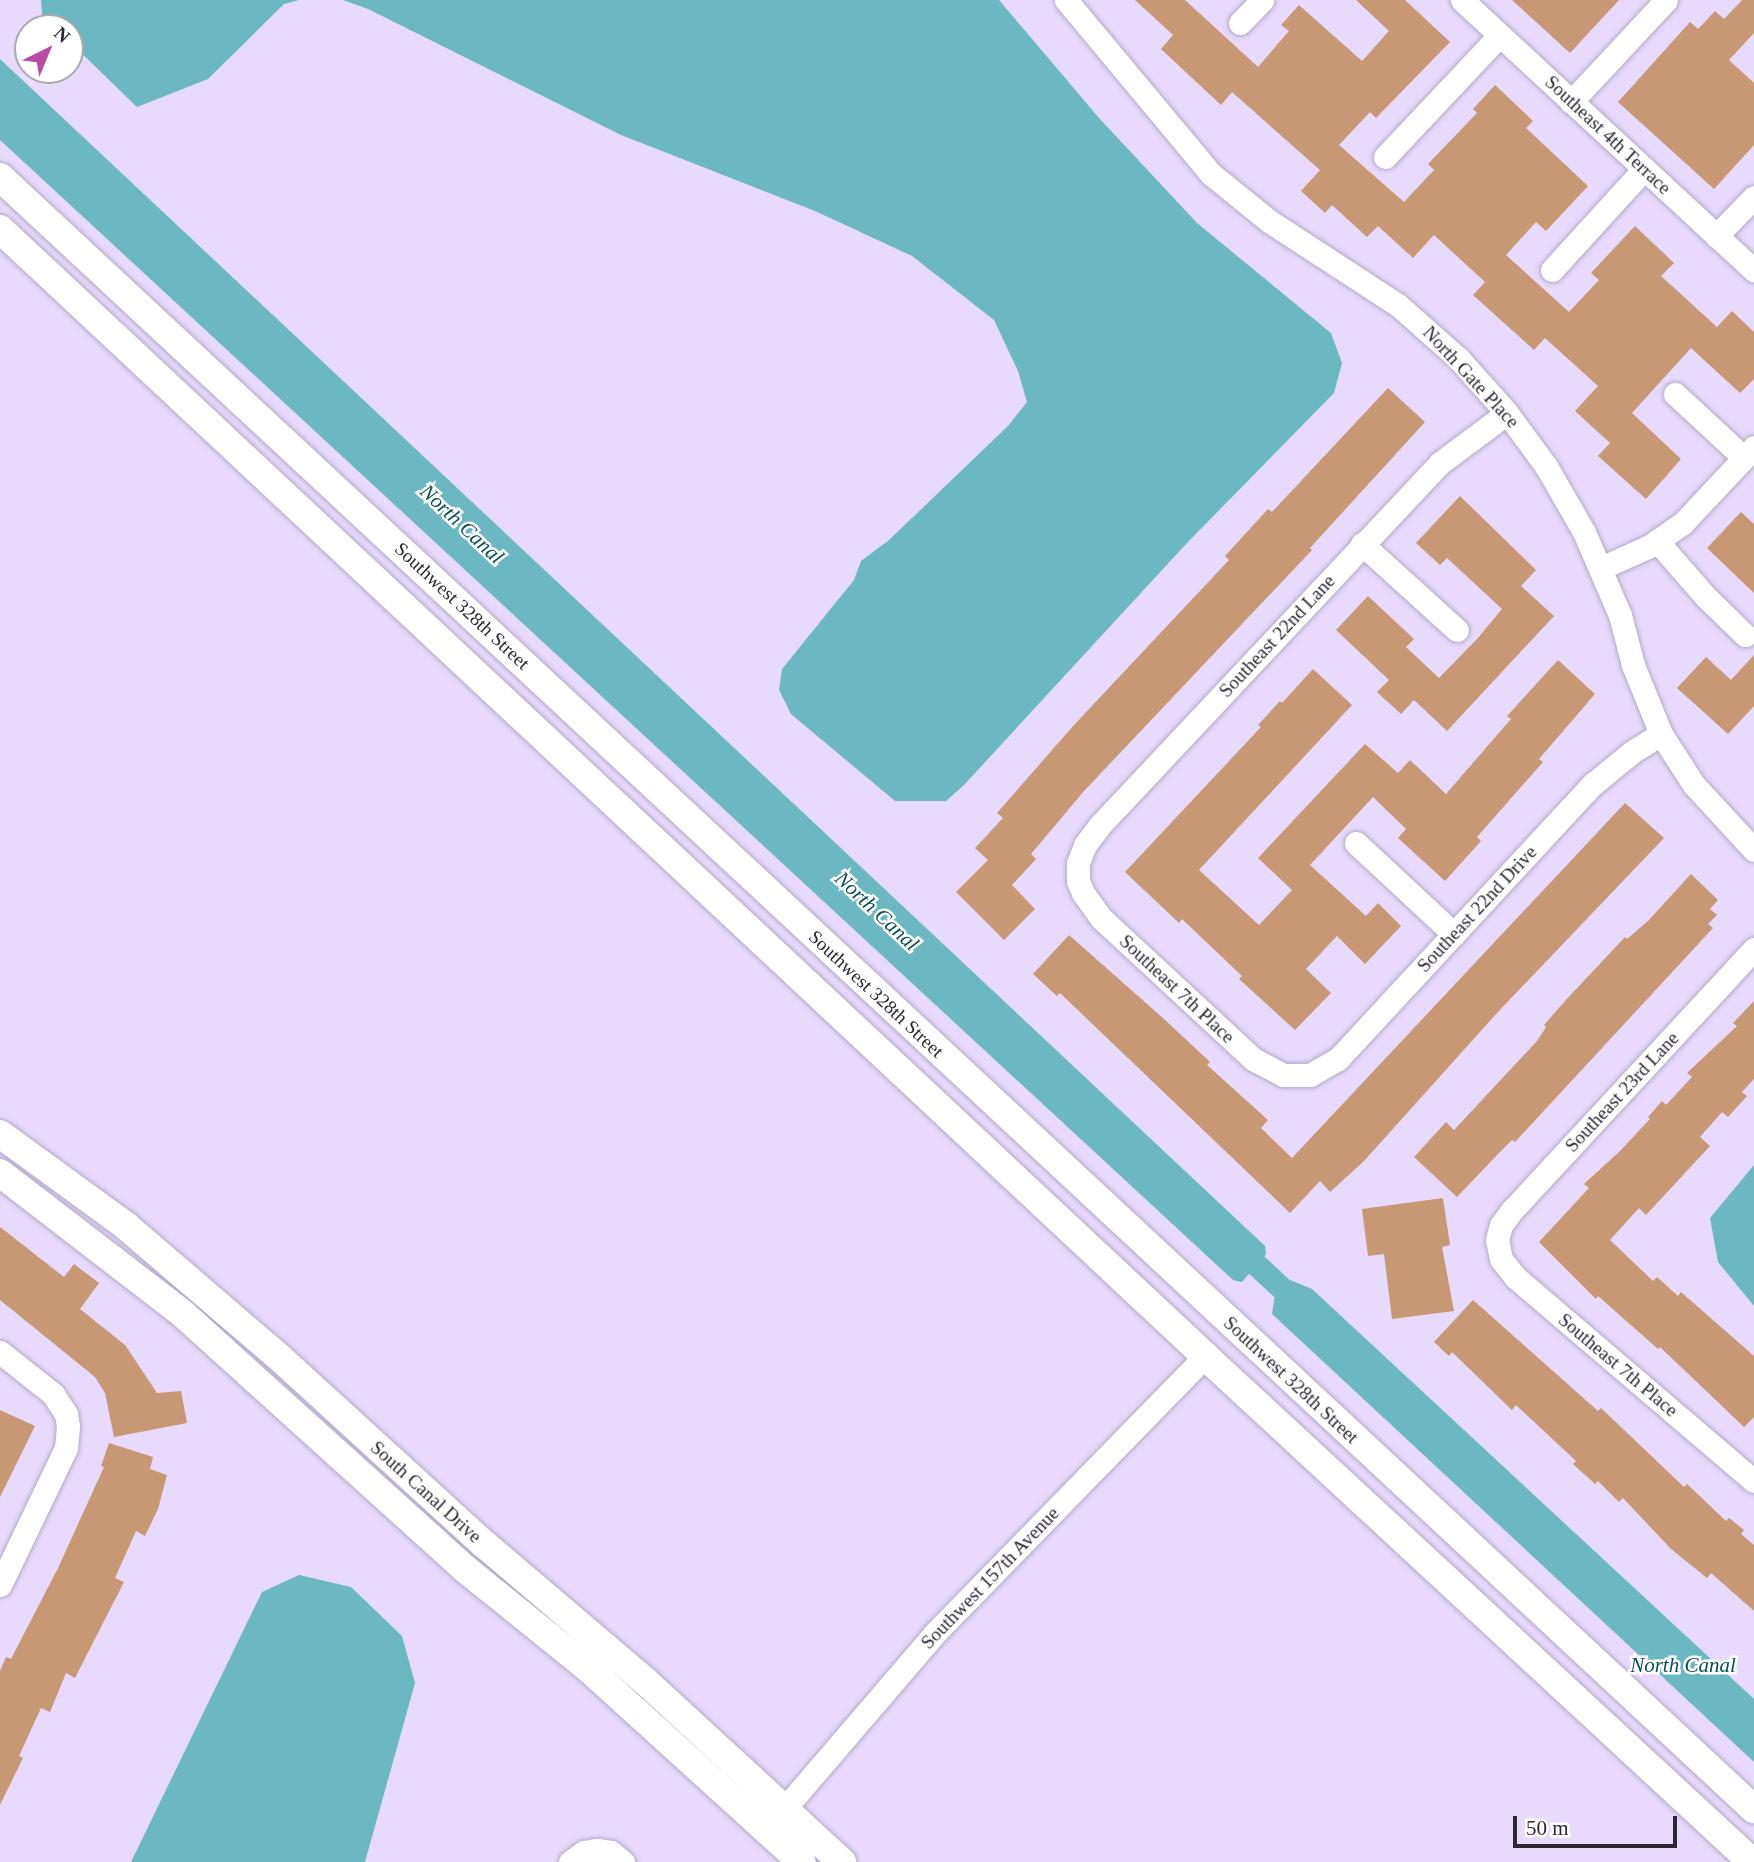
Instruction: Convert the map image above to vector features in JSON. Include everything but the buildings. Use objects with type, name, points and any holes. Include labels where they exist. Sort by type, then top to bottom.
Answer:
[{"type":"street","name":"North Gate Place","points":[[1066,0],[1211,174],[1269,221],[1398,305],[1458,358],[1507,413],[1567,500],[1601,568],[1620,615],[1637,677],[1661,734],[1703,795],[1754,850]]},
{"type":"street","points":[[1240,23],[1262,0]]},
{"type":"street","name":"Southeast 4th Terrace","points":[[1462,0],[1754,270]]},
{"type":"street","points":[[1571,102],[1666,0]]},
{"type":"street","points":[[1385,157],[1499,36]]},
{"type":"street","points":[[1552,270],[1644,169]]},
{"type":"street","name":"Southwest 328th Street","points":[[0,177],[1754,1809]]},
{"type":"street","points":[[1716,236],[1754,197]]},
{"type":"street","name":"Southwest 328th Street","points":[[0,229],[1205,1356],[1752,1862]]},
{"type":"street","points":[[1601,568],[1657,541],[1700,507],[1749,453],[1675,394]]},
{"type":"street","name":"Southeast 22nd Lane","points":[[1078,881],[1081,855],[1100,825],[1440,463],[1507,413]]},
{"type":"street","points":[[1657,541],[1704,596],[1745,635]]},
{"type":"street","points":[[1362,544],[1457,630]]},
{"type":"street","name":"Southeast 22nd Drive","points":[[1293,1078],[1319,1072],[1338,1059],[1593,784],[1621,760],[1661,734]]},
{"type":"street","points":[[1356,843],[1454,934]]},
{"type":"street","name":"Southeast 7th Place","points":[[1078,881],[1088,902],[1102,919],[1245,1052],[1263,1066],[1293,1078]]},
{"type":"street","name":"Southeast 23rd Lane","points":[[1497,1240],[1501,1225],[1512,1210],[1754,949]]},
{"type":"street","name":"South Canal Drive","points":[[0,1134],[126,1226],[280,1358],[484,1544],[645,1681],[842,1862]]},
{"type":"street","name":"South Canal Drive","points":[[0,1173],[183,1314],[464,1568],[589,1669],[802,1862]]},
{"type":"street","name":"Southeast 7th Place","points":[[1497,1240],[1501,1259],[1515,1277],[1754,1480]]},
{"type":"street","points":[[0,1352],[53,1394],[66,1413],[66,1448],[0,1585]]},
{"type":"street","name":"Southwest 157th Avenue","points":[[785,1808],[934,1634],[1205,1356]]},
{"type":"street","points":[[570,1862],[584,1852],[597,1850],[611,1852],[623,1862]]},
{"type":"water","points":[[41,0],[299,0],[284,4],[208,79],[137,107],[84,56],[84,14],[42,14]]},
{"type":"water","points":[[343,0],[999,0],[1099,118],[1197,223],[1331,333],[1342,363],[1334,393],[1186,544],[964,785],[946,801],[895,801],[791,714],[779,690],[782,669],[854,580],[861,561],[889,540],[1008,426],[1027,402],[1018,371],[994,320],[912,256],[815,211],[621,135],[368,9]]},
{"type":"water","name":"North Canal","points":[[0,59],[14,72],[14,84],[27,84],[1265,1246],[1266,1254],[1242,1282],[1233,1280],[0,140]]},
{"type":"water","points":[[1754,1165],[1754,1306],[1718,1262],[1710,1218]]},
{"type":"water","name":"North Canal","points":[[1290,1280],[1312,1289],[1754,1699],[1754,1762],[1272,1314],[1275,1294]]},
{"type":"water","points":[[299,1575],[351,1587],[402,1636],[415,1683],[365,1862],[131,1862],[262,1592]]},
{"type":"waterway","name":"North Canal","points":[[1233,1243],[1303,1308]]}]
